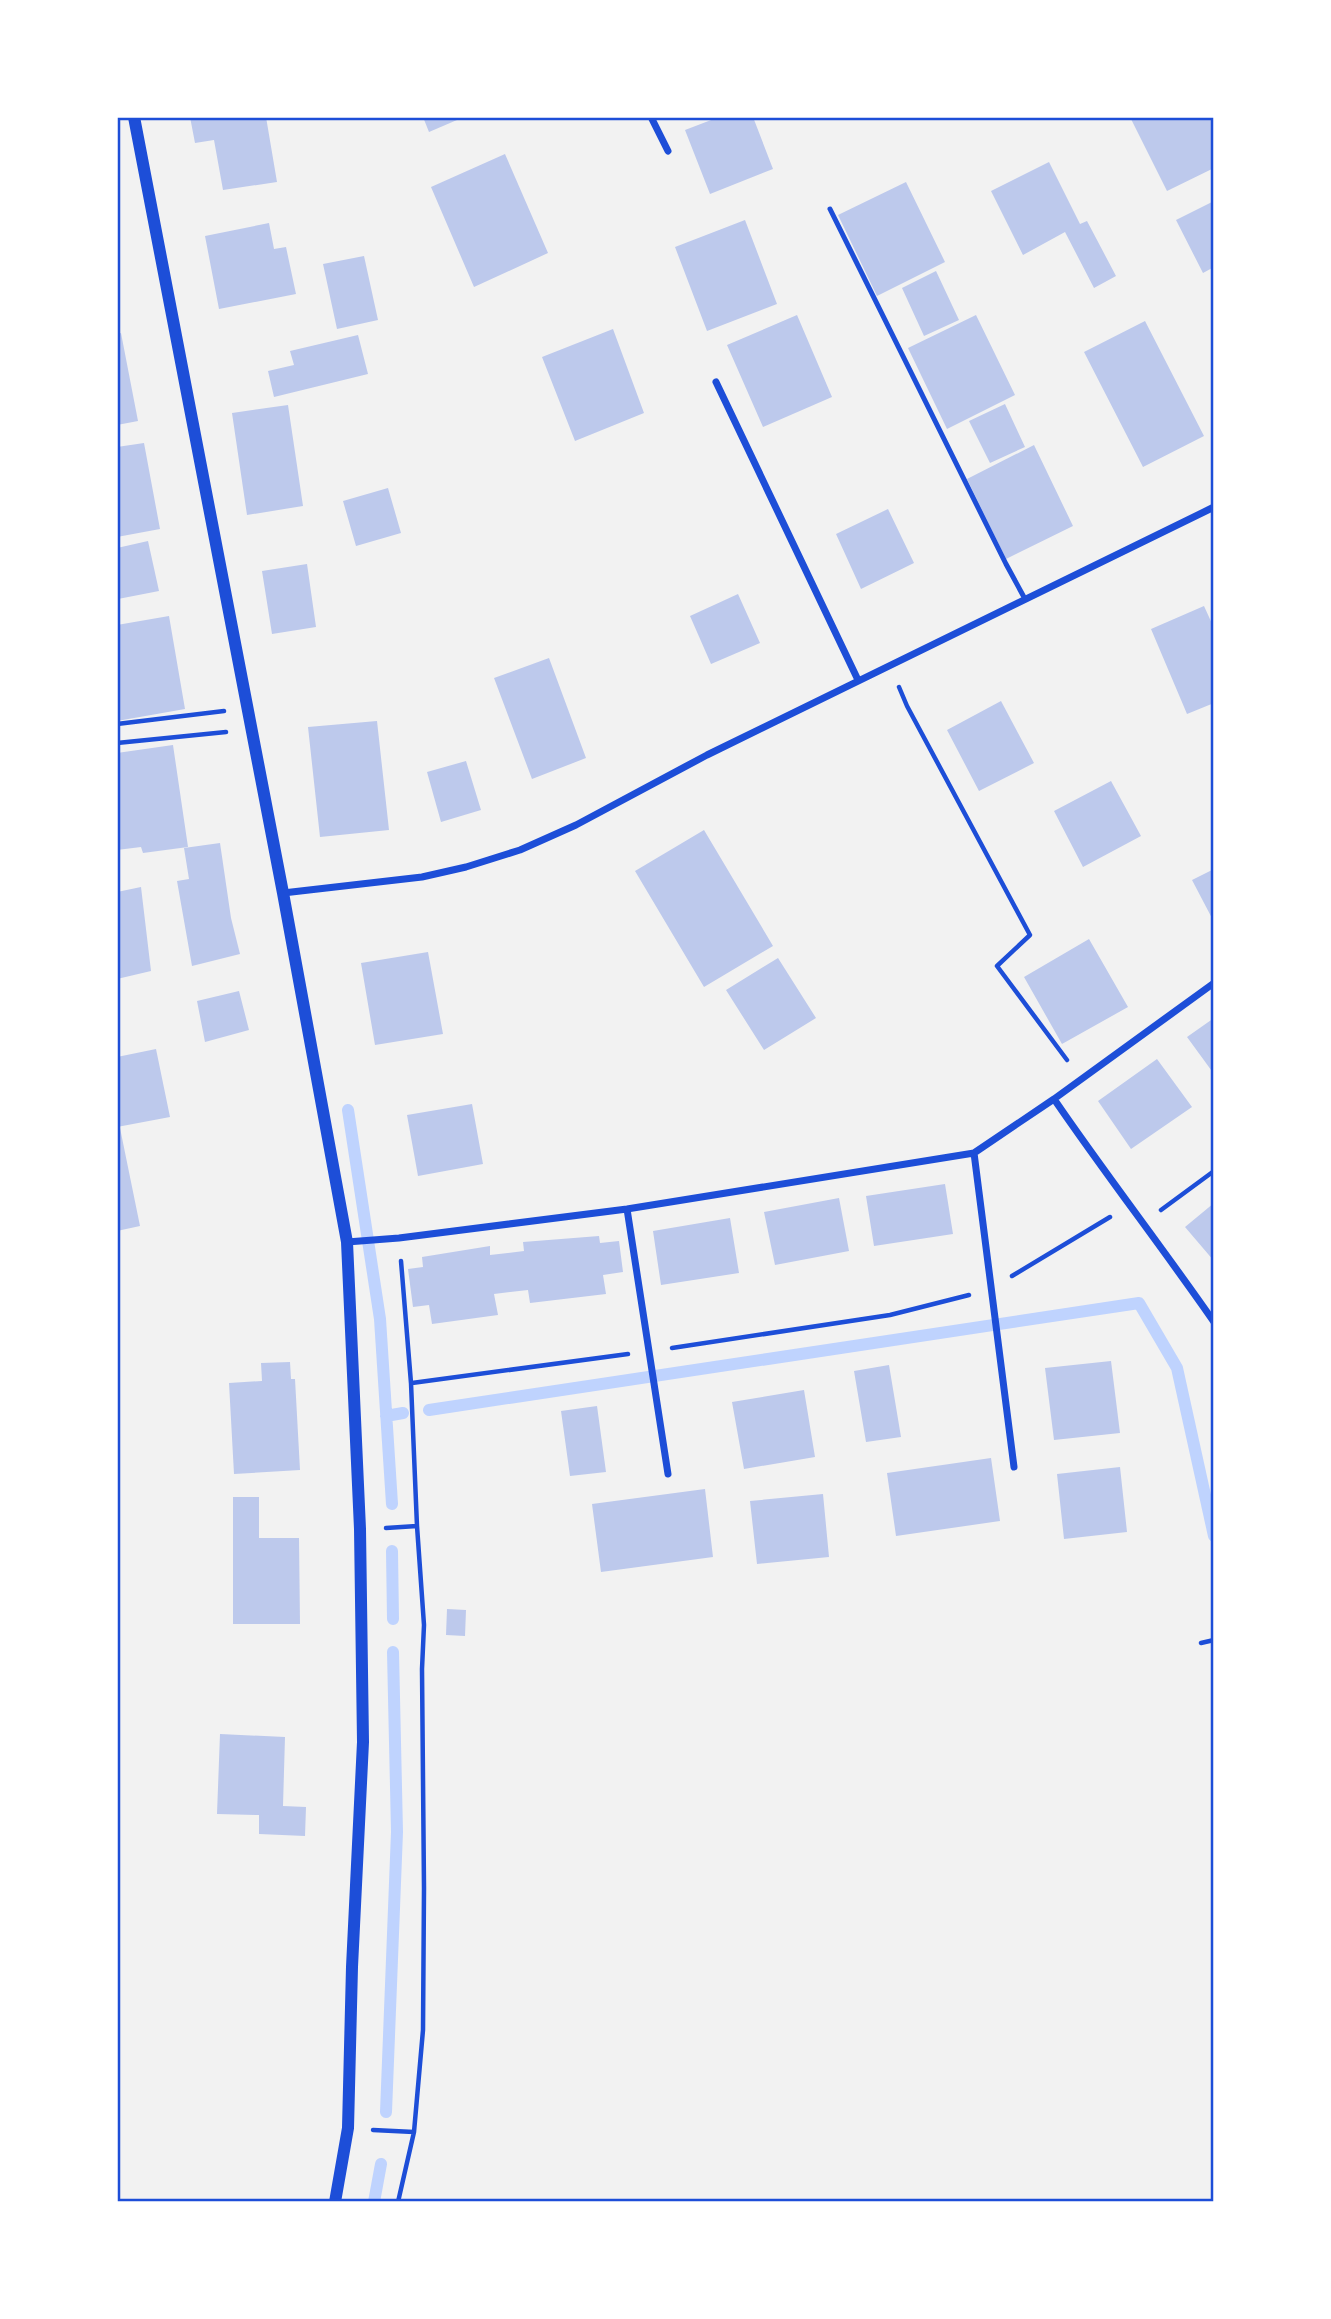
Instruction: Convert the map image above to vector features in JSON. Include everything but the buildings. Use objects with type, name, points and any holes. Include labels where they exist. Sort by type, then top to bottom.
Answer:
[{"type":"street","points":[[134,117],[353,1242],[363,1742],[352,1967],[348,2128],[335,2202]]},
{"type":"street","points":[[651,117],[668,150]]},
{"type":"street","points":[[716,382],[858,680]]},
{"type":"street","points":[[283,893],[422,877],[520,850],[576,825],[707,755],[858,680],[1214,507]]},
{"type":"street","points":[[353,1242],[627,1209],[974,1153],[1054,1099],[1214,983]]},
{"type":"street","points":[[1054,1099],[1214,1322]]},
{"type":"street","points":[[974,1153],[1014,1467]]},
{"type":"street","points":[[627,1209],[668,1474]]},
{"type":"lane","points":[[830,209],[999,552],[1025,599]]},
{"type":"path","points":[[890,665],[907,706],[1030,934],[997,966],[1074,1070],[1076,1083]]},
{"type":"path","points":[[117,724],[202,714]]},
{"type":"path","points":[[117,743],[202,734]]},
{"type":"path","points":[[1144,1222],[1214,1171]]},
{"type":"path","points":[[411,1383],[890,1315],[991,1289],[1129,1206]]},
{"type":"path","points":[[398,2202],[414,2132],[423,2029],[424,1625],[411,1383],[399,1238]]},
{"type":"path","points":[[1214,1372],[1214,1385]]},
{"type":"path","points":[[1201,1643],[1214,1640]]},
{"type":"path","points":[[348,2128],[414,2132]]},
{"type":"waterway","points":[[348,1110],[380,1319],[392,1504]]},
{"type":"waterway","points":[[429,1410],[1139,1303],[1177,1368],[1214,1536]]},
{"type":"waterway","points":[[386,1416],[403,1413]]},
{"type":"waterway","points":[[392,1551],[393,1619]]},
{"type":"waterway","points":[[386,2112],[397,1832],[393,1652]]},
{"type":"waterway","points":[[374,2202],[381,2164]]}]
